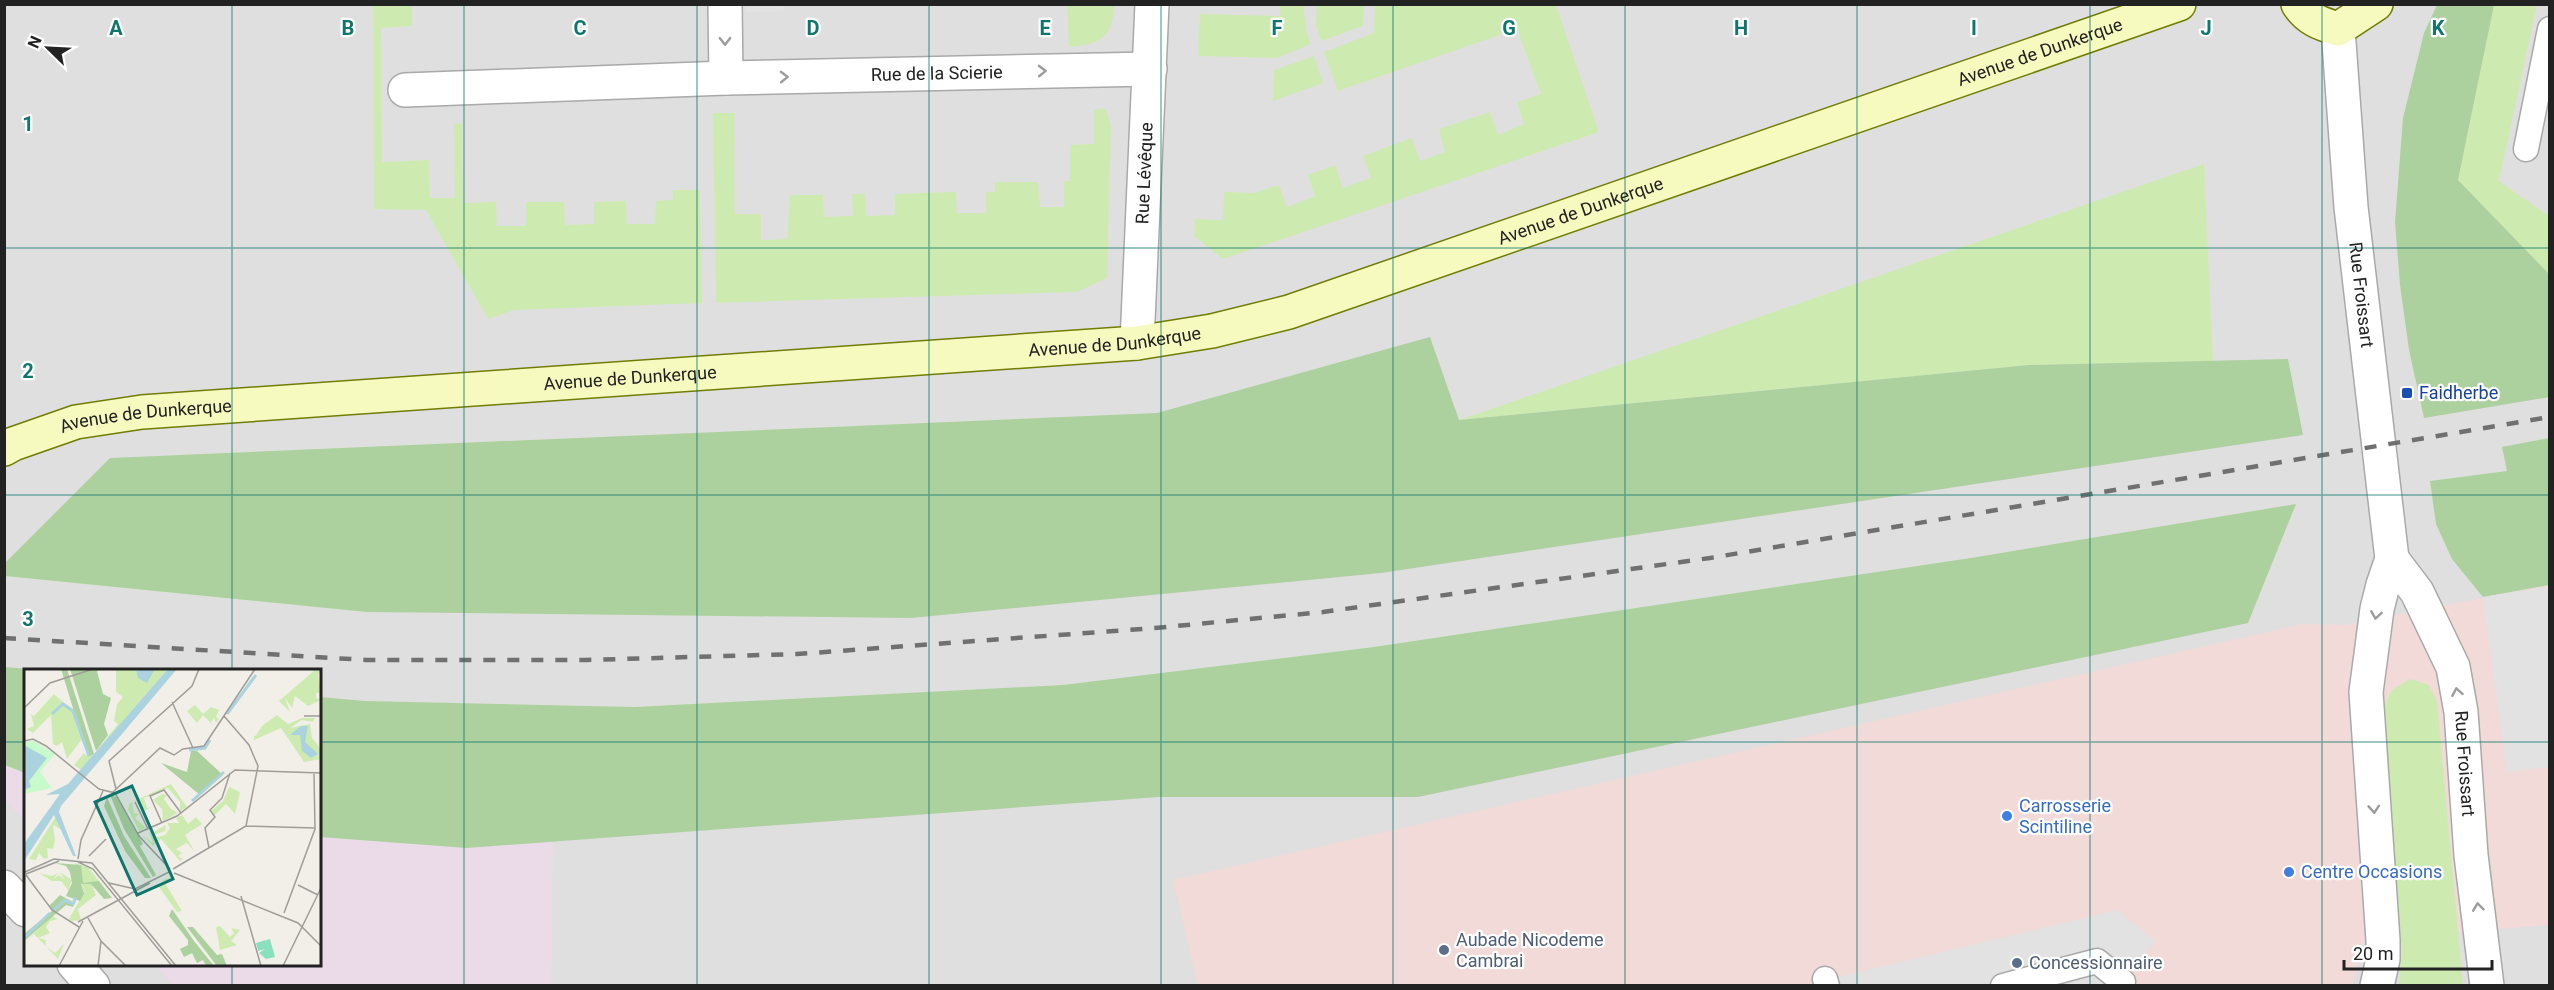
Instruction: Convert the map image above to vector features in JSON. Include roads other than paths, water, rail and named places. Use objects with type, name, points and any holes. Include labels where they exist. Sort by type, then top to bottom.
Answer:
[{"type":"main road","name":"Avenue de Dunkerque","points":[[4,449],[76,422],[141,412],[1137,343],[1212,331],[1289,312],[2179,4]]},
{"type":"main road","points":[[2298,4],[2303,12],[2318,23],[2338,29],[2376,4]]},
{"type":"street","points":[[725,4],[726,78]]},
{"type":"street","name":"Rue Lévêque","points":[[1137,343],[1152,4]]},
{"type":"street","name":"Rue Froissart","points":[[2338,29],[2351,207],[2392,559],[2377,609],[2366,692],[2383,940],[2383,959],[2377,986]]},
{"type":"street","name":"Rue de la Scierie","points":[[405,90],[726,78],[1150,69]]},
{"type":"street","name":"Rue Froissart","points":[[2392,559],[2417,592],[2453,667],[2461,712],[2472,855],[2487,986]]},
{"type":"street","points":[[4,887],[24,908]]},
{"type":"street","points":[[76,966],[93,986]]},
{"type":"lane","points":[[2526,149],[2550,29]]},
{"type":"lane","points":[[2003,986],[2097,961],[2123,982]]},
{"type":"railway","points":[[4,638],[366,660],[586,660],[797,654],[1155,628],[1323,612],[1710,558],[2550,417]]},
{"type":"place","name":"Faidherbe","points":[[2407,393]]},
{"type":"place","name":"Carrosserie Scintiline","points":[[2007,816]]},
{"type":"place","name":"Centre Occasions","points":[[2289,872]]},
{"type":"place","name":"Aubade Nicodeme Cambrai","points":[[1444,950]]},
{"type":"place","name":"Concessionnaire","points":[[2017,963]]}]
